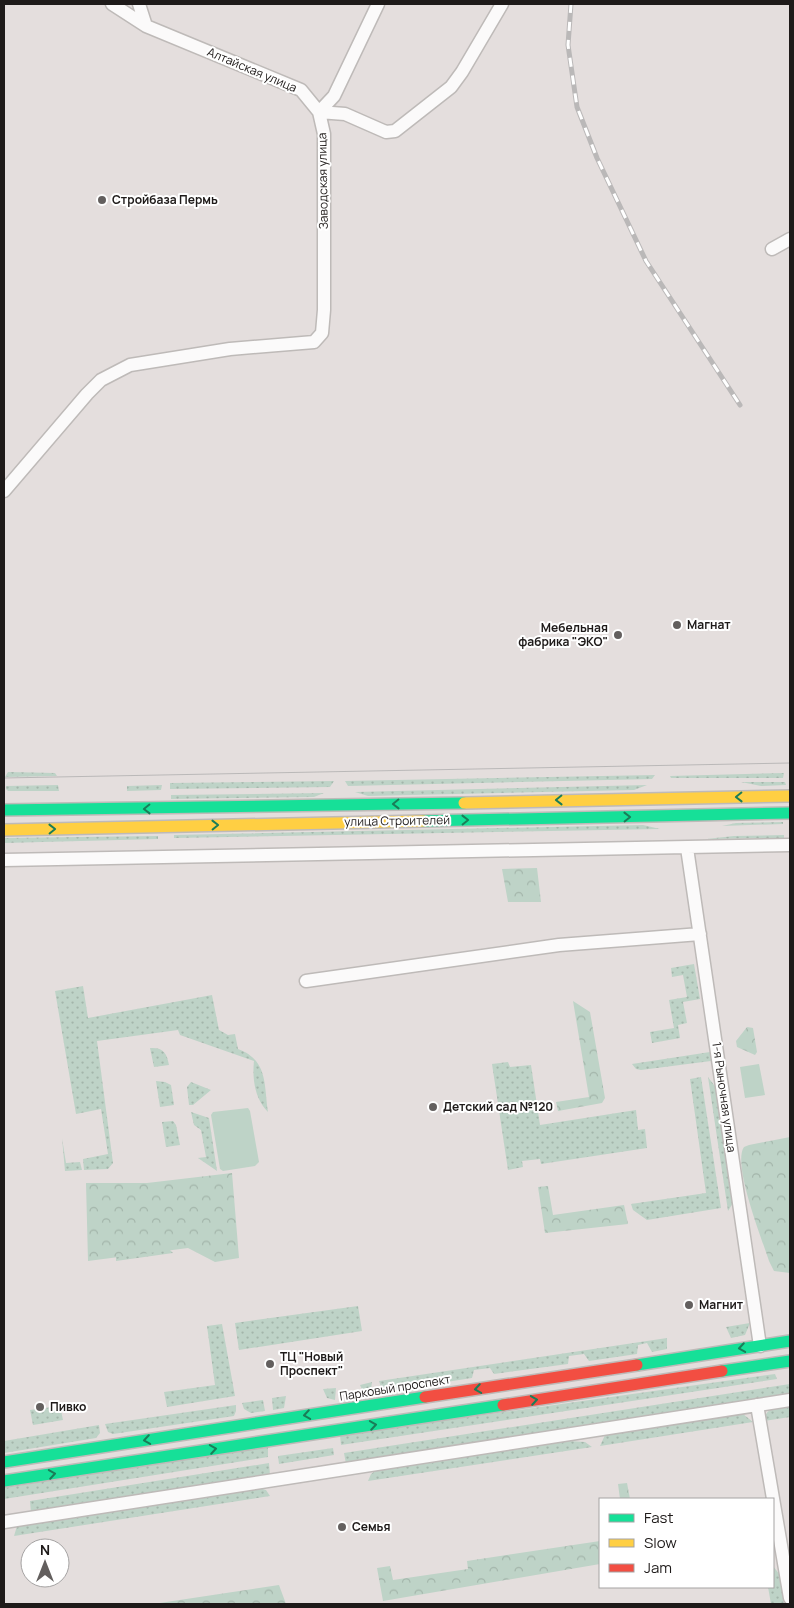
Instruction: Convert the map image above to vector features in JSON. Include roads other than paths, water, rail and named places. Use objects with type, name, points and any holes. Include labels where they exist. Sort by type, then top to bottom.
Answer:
[{"type":"main road","name":"улица Строителей","points":[[4,810],[790,796]]},
{"type":"main road","name":"улица Строителей","points":[[4,830],[790,814]]},
{"type":"main road","name":"Парковый проспект","points":[[4,1462],[790,1341]]},
{"type":"main road","points":[[4,1481],[790,1361]]},
{"type":"street","name":"Алтайская улица","points":[[112,4],[146,26],[301,90],[319,112]]},
{"type":"street","points":[[139,4],[146,26]]},
{"type":"street","points":[[319,112],[334,96],[378,4]]},
{"type":"street","points":[[319,112],[345,114],[391,132],[429,106],[451,87],[462,72],[502,4]]},
{"type":"street","name":"Заводская улица","points":[[4,491],[87,394],[101,380],[120,369],[147,361],[230,348],[314,342],[322,333],[324,316],[324,134],[319,112]]},
{"type":"street","points":[[772,249],[790,240]]},
{"type":"street","points":[[4,860],[790,845]]},
{"type":"street","name":"1-я Рыночная улица","points":[[688,848],[713,1009],[760,1346]]},
{"type":"street","points":[[306,980],[559,944],[700,934]]},
{"type":"street","points":[[4,1522],[790,1400]]},
{"type":"street","points":[[757,1406],[773,1498]]},
{"type":"street","points":[[774,1505],[790,1598]]},
{"type":"tram line","points":[[4,778],[790,763]]},
{"type":"railway","points":[[571,4],[568,45],[577,107],[597,158],[646,261],[740,405]]},
{"type":"place","name":"Стройбаза Пермь","points":[[102,200]]},
{"type":"place","name":"Магнат","points":[[677,625]]},
{"type":"place","name":"Мебельная фабрика \"ЭКО\"","points":[[618,635]]},
{"type":"place","name":"Детский сад №120","points":[[433,1107]]},
{"type":"place","name":"Магнит","points":[[689,1305]]},
{"type":"place","name":"ТЦ \"Новый Проспект\"","points":[[270,1364]]},
{"type":"place","name":"Пивко","points":[[40,1407]]},
{"type":"place","name":"Семья","points":[[342,1527]]}]
